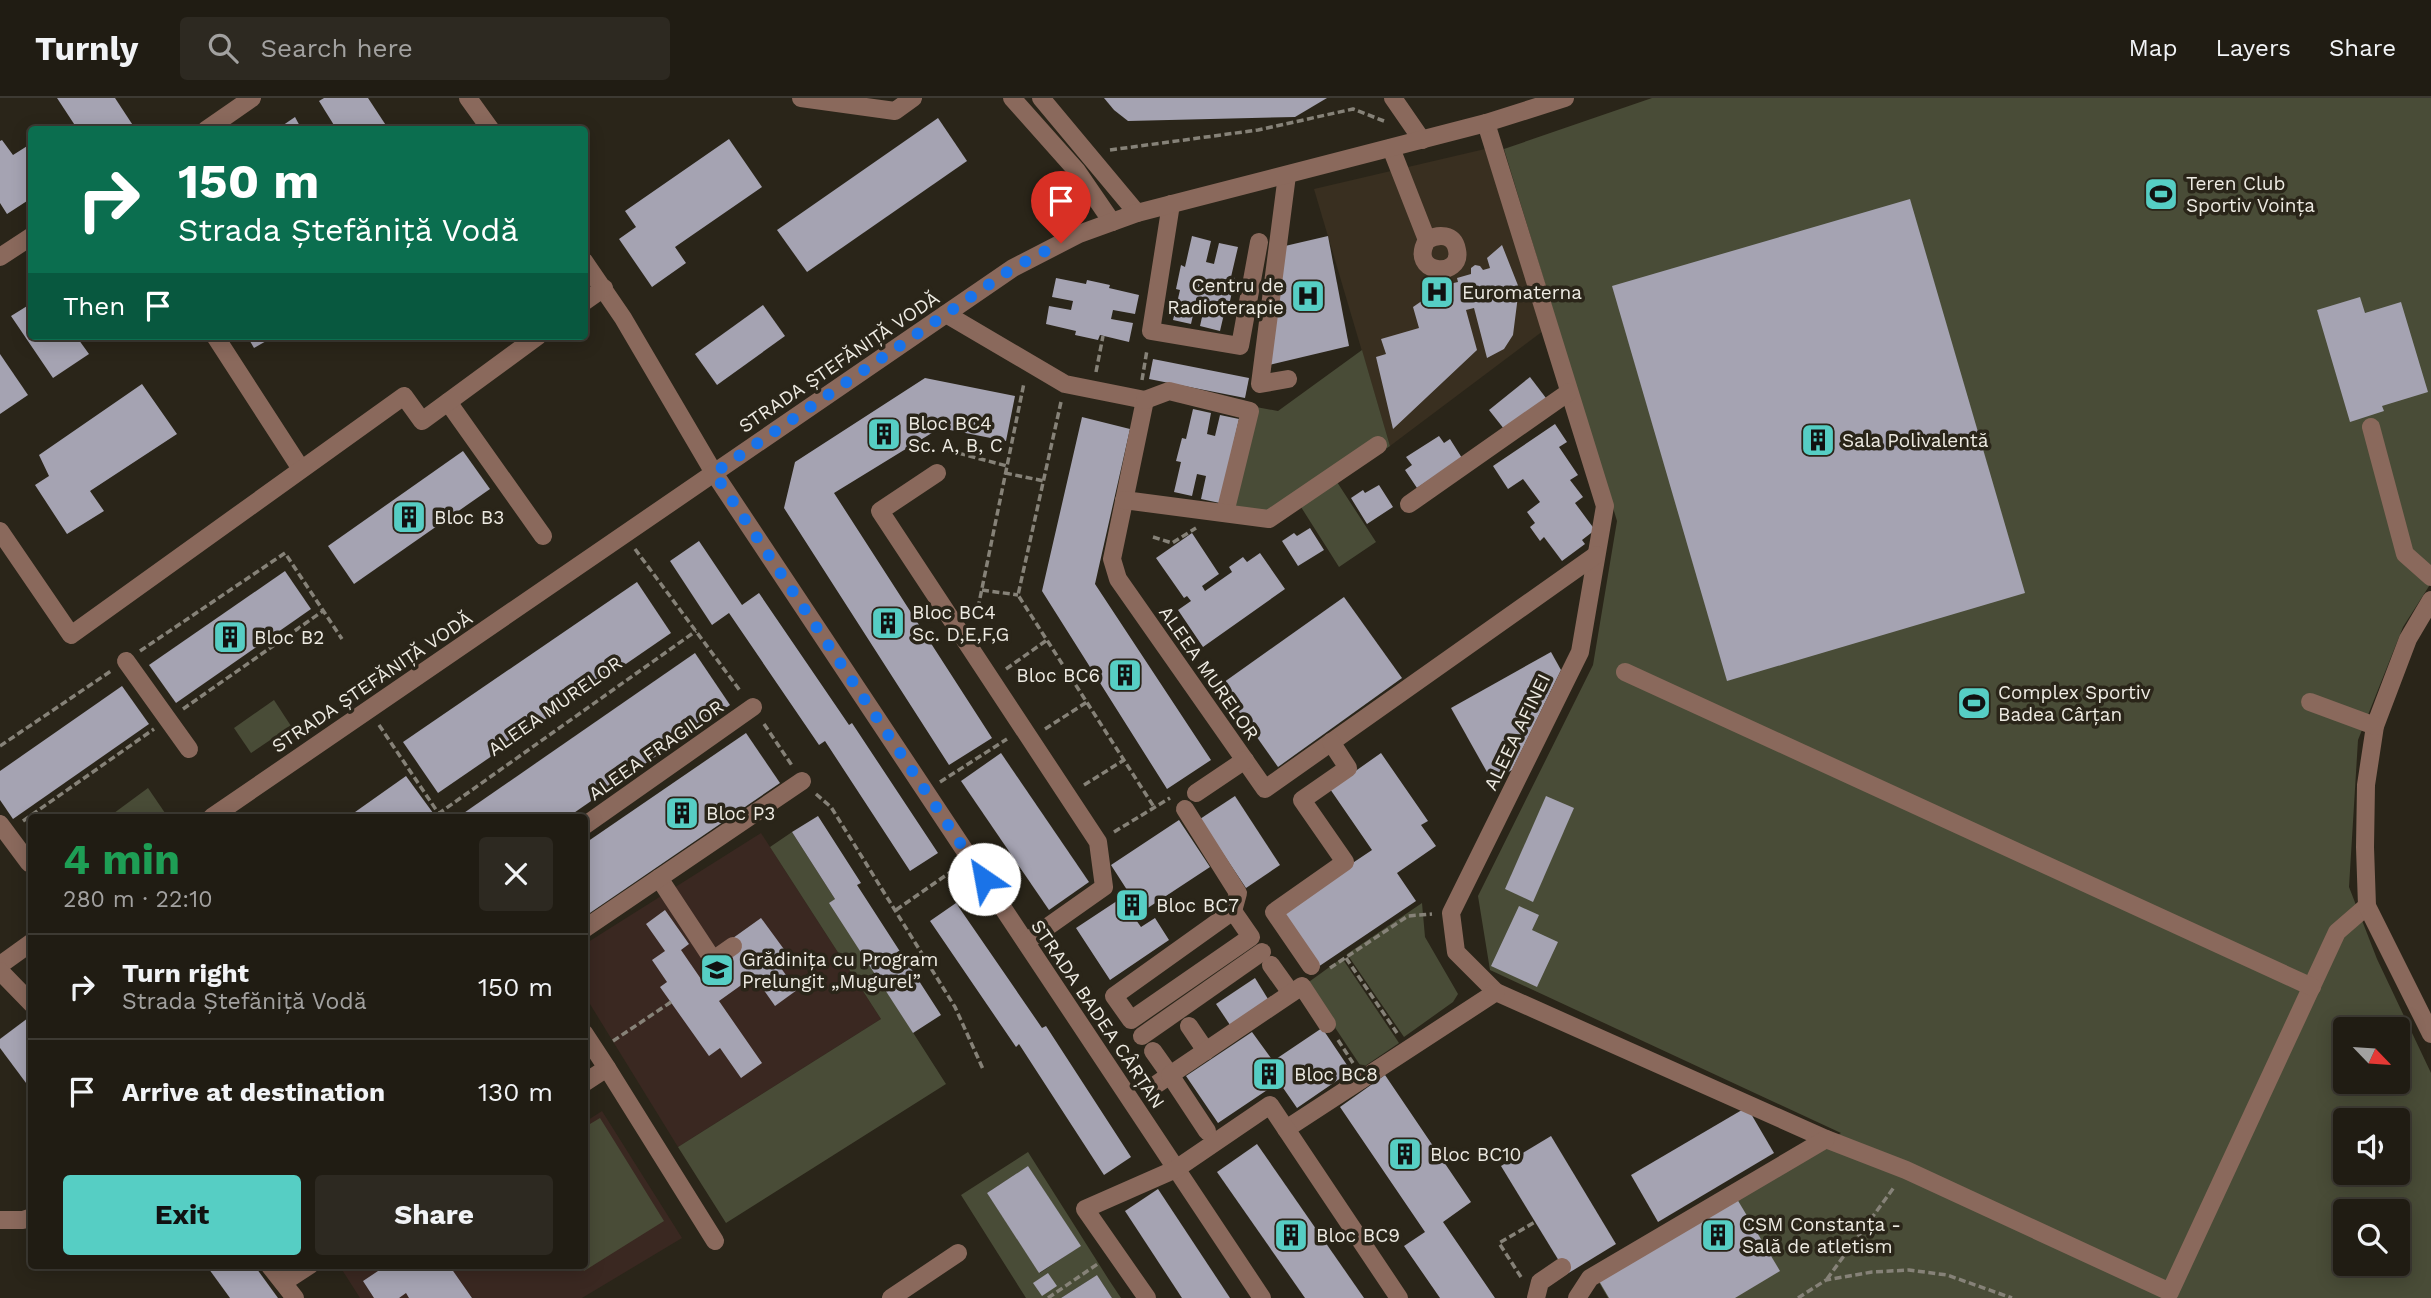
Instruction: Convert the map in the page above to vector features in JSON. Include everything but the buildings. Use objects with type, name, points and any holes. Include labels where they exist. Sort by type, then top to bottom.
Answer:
[{"type":"street","points":[[212,126],[252,98]]},
{"type":"street","points":[[468,98],[488,126]]},
{"type":"street","points":[[801,98],[895,111],[913,98]]},
{"type":"street","points":[[1012,98],[1077,172],[1112,222]]},
{"type":"street","points":[[1041,98],[1137,213]]},
{"type":"street","points":[[1393,98],[1422,140]]},
{"type":"street","name":"STRADA ȘTEFĂNIȚĂ VODĂ","points":[[216,814],[1013,268],[1079,234],[1137,213],[1486,123],[1565,98]]},
{"type":"street","name":"ALEEA AFINEI","points":[[1451,913],[1580,652],[1605,506],[1486,123]]},
{"type":"street","points":[[1391,148],[1427,240]]},
{"type":"street","points":[[1287,175],[1259,384],[1288,379]]},
{"type":"street","points":[[1171,204],[1151,331],[1240,346],[1259,242]]},
{"type":"street","points":[[0,257],[28,239]]},
{"type":"street","name":"STRADA BADEA CÂRȚAN","points":[[588,266],[629,326],[714,473],[1262,1298]]},
{"type":"street","points":[[588,299],[604,288]]},
{"type":"street","points":[[946,314],[1065,384],[1145,400],[1168,391],[1250,411],[1225,513]]},
{"type":"street","points":[[218,340],[302,470]]},
{"type":"street","points":[[0,531],[71,635],[404,396],[422,421],[533,340]]},
{"type":"street","points":[[1409,504],[1569,392]]},
{"type":"street","name":"ALEEA MURELOR","points":[[1145,400],[1112,559],[1118,579],[1265,789],[1596,555]]},
{"type":"street","points":[[448,402],[543,536]]},
{"type":"street","points":[[2371,427],[2405,554],[2431,577]]},
{"type":"street","points":[[1124,500],[1269,519],[1378,445]]},
{"type":"street","points":[[937,473],[880,511],[991,680],[1021,737],[1067,796],[1098,842],[1104,887],[1026,942]]},
{"type":"street","points":[[2431,600],[2408,639],[2375,726],[2366,785],[2367,906],[2431,1034]]},
{"type":"street","points":[[126,661],[188,749]]},
{"type":"street","points":[[1625,673],[2312,987]]},
{"type":"street","points":[[2310,702],[2375,726]]},
{"type":"street","name":"ALEEA FRAGILOR","points":[[588,823],[752,707]]},
{"type":"street","points":[[1311,966],[1274,912],[1345,862],[1302,800],[1348,768],[1331,742]]},
{"type":"street","points":[[1196,793],[1245,760]]},
{"type":"street","points":[[588,926],[802,781]]},
{"type":"street","points":[[1185,809],[1238,893],[1233,911],[1114,996],[1131,1020],[1251,937],[1233,911]]},
{"type":"street","points":[[0,824],[7,844],[28,862]]},
{"type":"street","points":[[659,878],[713,960],[733,946]]},
{"type":"street","points":[[1451,913],[1456,952],[1496,992],[1826,1139],[1906,1170],[2175,1295],[2337,932],[2367,906]]},
{"type":"street","points":[[1199,935],[1217,961]]},
{"type":"street","points":[[0,965],[28,945]]},
{"type":"street","points":[[1142,1036],[1266,958],[1327,1024]]},
{"type":"street","points":[[1150,970],[1167,995]]},
{"type":"street","points":[[0,971],[28,1000]]},
{"type":"street","points":[[1154,1086],[1296,990]]},
{"type":"street","points":[[1286,1129],[1496,992]]},
{"type":"street","points":[[1189,1026],[1206,1051]]},
{"type":"street","points":[[588,1039],[715,1241]]},
{"type":"street","points":[[1153,1051],[1207,1131]]},
{"type":"street","points":[[588,1080],[607,1068]]},
{"type":"street","points":[[1147,1298],[1085,1209],[1176,1169],[1270,1105],[1399,1298]]},
{"type":"street","points":[[1577,1298],[1590,1278],[1826,1139]]},
{"type":"street","points":[[0,1220],[28,1218]]},
{"type":"street","points":[[891,1298],[958,1253]]},
{"type":"street","points":[[1532,1292],[1539,1282],[1562,1267]]},
{"type":"street","points":[[273,1269],[295,1298]]},
{"type":"street","points":[[284,1282],[304,1269]]},
{"type":"path","points":[[1089,155],[1132,146],[1258,130],[1353,109],[1390,123]]},
{"type":"path","points":[[1096,374],[1103,336]]},
{"type":"path","points":[[1143,378],[1146,356]]},
{"type":"path","points":[[954,624],[978,608],[1028,362]]},
{"type":"path","points":[[1065,384],[1018,595],[1154,807]]},
{"type":"path","points":[[943,449],[1007,466]]},
{"type":"path","points":[[1006,473],[1044,481]]},
{"type":"path","points":[[1153,537],[1172,543],[1200,525]]},
{"type":"path","points":[[634,548],[752,707],[802,781],[831,807],[955,1007],[983,1069]]},
{"type":"path","points":[[0,746],[285,553],[342,639]]},
{"type":"path","points":[[981,589],[1018,595]]},
{"type":"path","name":"ALEEA MURELOR","points":[[442,814],[696,632]]},
{"type":"path","points":[[991,680],[1047,640]]},
{"type":"path","points":[[939,783],[1087,702]]},
{"type":"path","points":[[384,732],[438,814]]},
{"type":"path","points":[[1067,796],[1124,760]]},
{"type":"path","points":[[1098,842],[1175,794],[1196,793]]},
{"type":"path","points":[[896,910],[961,865]]},
{"type":"path","points":[[1296,990],[1408,916],[1451,913]]},
{"type":"path","points":[[1345,958],[1408,1049]]},
{"type":"path","points":[[597,1052],[671,1002]]},
{"type":"path","points":[[1327,1024],[1363,1078]]},
{"type":"path","points":[[1798,1298],[1826,1280],[1906,1170]]},
{"type":"path","points":[[1532,1292],[1499,1243],[1535,1222]]},
{"type":"path","points":[[1048,1298],[1115,1252]]},
{"type":"path","points":[[1826,1280],[1872,1272],[1909,1270],[1947,1275],[2012,1298]]},
{"type":"shaded area","name":"Euromaterna","points":[[1485,149],[1543,331],[1390,446],[1314,189]]},
{"type":"shaded area","name":"Grădinița cu Program Prelungit „Mugurel”","points":[[761,833],[881,1019],[678,1147],[588,1001],[588,942]]},
{"type":"shaded area","points":[[602,1111],[682,1238],[582,1298],[360,1298],[342,1269],[588,1269],[588,1120]]},
{"type":"green space","name":"Complex Sportiv Badea Cârțan","points":[[1652,98],[2431,98],[2431,583],[2403,627],[2358,740],[2349,887],[2377,959],[2404,1017],[2333,1017],[2333,1094],[2410,1094],[2410,1029],[2431,1073],[2431,1298],[1608,1298],[1597,1279],[1841,1133],[1490,970],[1478,896],[1593,665],[1617,521],[1504,149]]},
{"type":"green space","points":[[1362,350],[1390,446],[1337,482],[1376,542],[1339,567],[1301,507],[1269,515],[1233,507],[1256,407],[1278,411]]},
{"type":"green space","points":[[274,700],[291,726],[251,753],[234,728]]},
{"type":"green space","points":[[148,788],[165,813],[163,814],[113,814]]},
{"type":"green space","points":[[792,832],[835,899],[830,903],[946,1084],[726,1223],[678,1147],[881,1019],[770,847]]},
{"type":"green space","points":[[1422,903],[1425,937],[1458,994],[1453,1002],[1404,1037],[1347,954]]},
{"type":"green space","points":[[1342,958],[1399,1043],[1362,1068],[1306,984]]},
{"type":"green space","points":[[600,1118],[664,1221],[588,1268],[588,1125]]},
{"type":"green space","points":[[1028,1152],[1121,1298],[1112,1298],[1097,1275],[1061,1298],[1026,1298],[961,1195]],"holes":[[[1028,1166],[1080,1246],[1040,1273],[987,1193]]]},
{"type":"place","name":"Teren Club Sportiv Voința","points":[[2161,194]]},
{"type":"place","name":"Euromaterna","points":[[1437,292]]},
{"type":"place","name":"Centru de Radioterapie","points":[[1308,296]]},
{"type":"place","name":"Bloc BC4 Sc. A, B, C","points":[[884,434]]},
{"type":"place","name":"Sala Polivalentă","points":[[1818,440]]},
{"type":"place","name":"Bloc B3","points":[[409,517]]},
{"type":"place","name":"Bloc BC4 Sc. D,E,F,G","points":[[888,623]]},
{"type":"place","name":"Bloc B2","points":[[230,637]]},
{"type":"place","name":"Bloc BC6","points":[[1125,675]]},
{"type":"place","name":"Complex Sportiv Badea Cârțan","points":[[1974,703]]},
{"type":"place","name":"Bloc P3","points":[[682,813]]},
{"type":"place","name":"Bloc BC7","points":[[1132,905]]},
{"type":"place","name":"Grădinița cu Program Prelungit „Mugurel”","points":[[717,970]]},
{"type":"place","name":"Bloc BC8","points":[[1269,1074]]},
{"type":"place","name":"Bloc BC10","points":[[1405,1154]]},
{"type":"place","name":"Bloc BC9","points":[[1291,1235]]},
{"type":"place","name":"CSM Constanța - Sală de atletism","points":[[1718,1235]]},
{"type":"route","points":[[984,879],[714,473],[1013,268],[1061,243]]}]
